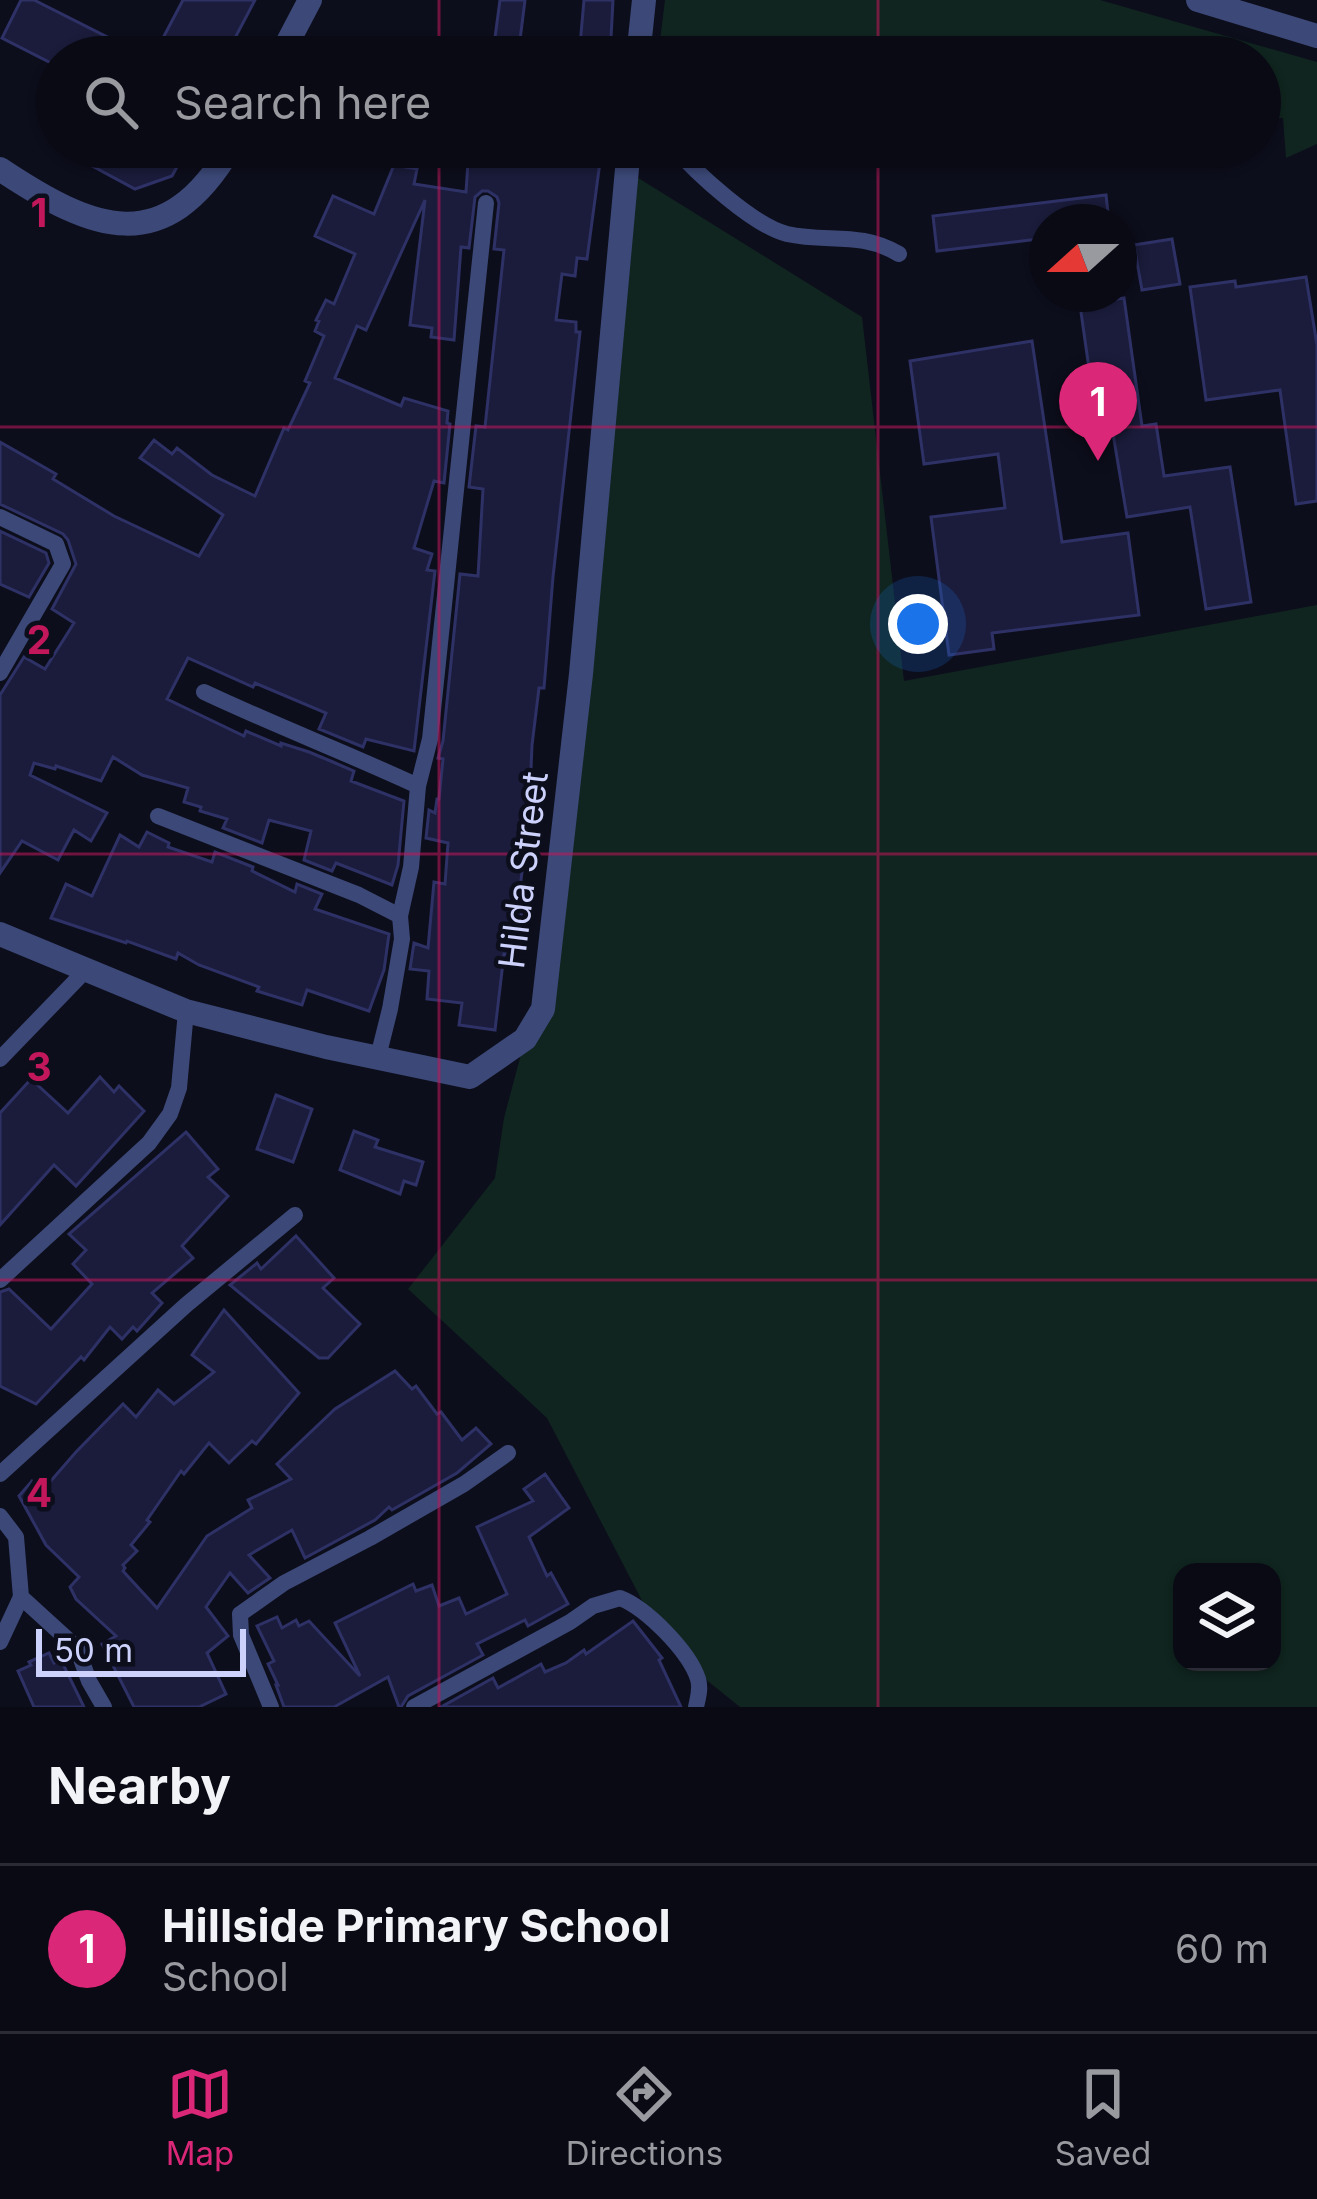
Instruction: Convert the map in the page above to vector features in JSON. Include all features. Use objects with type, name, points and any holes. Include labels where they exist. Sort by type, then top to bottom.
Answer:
[{"type":"street","points":[[291,36],[310,0]]},
{"type":"street","points":[[640,36],[644,0]]},
{"type":"street","points":[[1198,0],[1317,36]]},
{"type":"street","points":[[0,169],[34,192],[96,222],[146,224],[178,209],[219,168]]},
{"type":"street","name":"Hilda Street","points":[[0,934],[186,1011],[470,1077],[525,1039],[543,1009],[581,674],[627,168]]},
{"type":"lane","points":[[695,168],[728,200],[783,234],[878,242],[899,254]]},
{"type":"lane","points":[[378,1057],[402,938],[400,916],[437,684],[486,203]]},
{"type":"lane","points":[[0,517],[56,544],[63,564],[0,673]]},
{"type":"lane","points":[[204,692],[418,786]]},
{"type":"lane","points":[[158,816],[400,916]]},
{"type":"lane","points":[[0,1059],[85,971]]},
{"type":"lane","points":[[0,1280],[149,1143],[170,1114],[179,1088],[186,1011]]},
{"type":"lane","points":[[0,1474],[186,1305],[295,1216]]},
{"type":"lane","points":[[272,1707],[241,1635],[240,1614],[284,1582],[464,1484],[508,1453]]},
{"type":"lane","points":[[0,1516],[16,1537],[21,1597],[0,1642]]},
{"type":"lane","points":[[21,1597],[77,1648],[104,1707]]},
{"type":"lane","points":[[414,1707],[593,1606],[620,1598],[649,1614],[694,1670],[700,1693],[696,1707]]},
{"type":"green space","points":[[665,0],[1100,0],[1226,36],[661,36]]},
{"type":"green space","points":[[1281,52],[1317,62],[1317,144],[1286,158]]},
{"type":"green space","points":[[627,171],[862,317],[904,681],[1317,605],[1317,1707],[740,1707],[694,1670],[649,1614],[547,1418],[408,1289],[495,1178],[504,1118],[525,1039],[543,1009]]},
{"type":"building","points":[[21,0],[34,0],[105,36],[36,36],[36,55],[2,38]]},
{"type":"building","points":[[183,0],[255,0],[236,36],[164,36]]},
{"type":"building","points":[[500,0],[525,0],[520,36],[495,36]]},
{"type":"building","points":[[584,0],[613,0],[611,36],[581,36]]},
{"type":"building","points":[[96,168],[176,168],[172,176],[135,189]]},
{"type":"building","points":[[393,168],[417,169],[414,184],[466,192],[468,168],[599,168],[587,259],[577,258],[575,276],[562,274],[556,320],[576,322],[576,332],[580,332],[544,688],[539,688],[532,745],[520,888],[525,888],[516,955],[504,954],[495,1030],[459,1025],[462,1003],[427,999],[429,971],[410,969],[414,943],[428,948],[434,882],[445,884],[448,843],[426,838],[429,810],[435,813],[439,799],[443,759],[438,758],[460,574],[478,576],[483,489],[469,487],[476,426],[485,427],[504,250],[494,249],[499,203],[488,191],[475,197],[469,248],[461,247],[454,340],[431,337],[432,328],[410,325],[425,200],[366,330],[357,326],[335,378],[401,406],[404,398],[448,411],[444,483],[434,481],[414,548],[432,554],[427,570],[435,571],[414,751],[366,739],[363,747],[319,729],[326,713],[188,658],[167,699],[244,736],[246,731],[354,771],[351,781],[404,801],[392,885],[336,863],[332,871],[304,860],[311,831],[269,820],[262,843],[223,828],[227,819],[184,802],[188,788],[142,775],[113,757],[101,781],[34,763],[30,775],[107,813],[91,841],[74,830],[58,860],[22,841],[0,873],[0,695],[24,657],[45,669],[74,623],[52,609],[76,564],[63,534],[0,504],[0,442],[56,474],[53,479],[114,516],[199,556],[223,515],[140,458],[154,440],[172,454],[177,448],[212,475],[255,496],[284,428],[288,430],[310,383],[305,381],[324,336],[315,331],[316,320],[326,300],[334,304],[355,254],[315,236],[333,196],[374,214]]},
{"type":"building","points":[[1106,195],[1107,204],[1032,204]]},
{"type":"building","points":[[1029,204],[1029,240],[937,251],[933,216]]},
{"type":"building","points":[[1172,239],[1180,284],[1142,290],[1137,245]]},
{"type":"building","points":[[1306,277],[1317,345],[1317,501],[1296,504],[1280,390],[1206,400],[1190,287],[1235,281],[1236,287]]},
{"type":"building","points":[[1081,312],[1126,312],[1142,426],[1156,424],[1164,476],[1230,467],[1251,602],[1206,609],[1190,507],[1127,517],[1110,416],[1096,418]]},
{"type":"building","points":[[1032,341],[1062,542],[1128,533],[1139,615],[992,633],[994,649],[949,655],[931,517],[1005,508],[998,454],[924,464],[910,361]]},
{"type":"building","points":[[0,531],[46,553],[49,563],[29,597],[0,584]]},
{"type":"building","points":[[147,832],[169,843],[168,847],[212,862],[215,852],[253,867],[252,871],[295,892],[297,884],[322,894],[315,909],[389,934],[384,970],[369,1011],[307,990],[302,1005],[257,991],[259,987],[178,953],[176,959],[51,918],[66,884],[92,896],[120,835],[139,847]]},
{"type":"building","points":[[100,1077],[114,1092],[119,1086],[144,1111],[76,1186],[54,1165],[0,1225],[0,1113],[31,1079],[68,1113]]},
{"type":"building","points":[[276,1095],[312,1109],[293,1162],[257,1149]]},
{"type":"building","points":[[354,1131],[378,1140],[375,1147],[423,1162],[416,1185],[404,1181],[400,1194],[340,1170]]},
{"type":"building","points":[[186,1132],[218,1169],[208,1177],[228,1196],[182,1246],[193,1258],[152,1293],[162,1303],[137,1331],[133,1327],[122,1339],[110,1327],[84,1360],[81,1357],[36,1404],[0,1386],[0,1292],[9,1289],[51,1329],[92,1284],[73,1264],[86,1250],[69,1234]]},
{"type":"building","points":[[296,1236],[334,1278],[323,1288],[360,1324],[328,1358],[319,1358],[230,1285],[257,1263],[261,1269]]},
{"type":"building","points":[[224,1310],[299,1393],[256,1444],[252,1441],[229,1463],[209,1443],[184,1474],[181,1471],[147,1520],[150,1522],[131,1545],[137,1551],[123,1571],[157,1608],[207,1536],[252,1508],[248,1500],[291,1479],[277,1464],[335,1409],[395,1371],[412,1389],[416,1386],[462,1440],[476,1428],[491,1444],[457,1473],[305,1558],[292,1530],[249,1555],[270,1578],[248,1593],[230,1573],[206,1607],[228,1636],[207,1653],[226,1694],[199,1707],[134,1707],[102,1644],[116,1636],[76,1599],[70,1587],[79,1577],[46,1545],[19,1496],[32,1481],[43,1490],[123,1404],[136,1417],[158,1390],[174,1404],[214,1372],[192,1355]]},
{"type":"building","points":[[545,1474],[569,1508],[529,1537],[547,1576],[551,1573],[568,1604],[528,1626],[525,1620],[477,1644],[483,1655],[408,1696],[401,1707],[388,1677],[334,1707],[284,1707],[268,1664],[274,1661],[257,1626],[277,1617],[282,1628],[296,1620],[299,1626],[309,1621],[360,1676],[335,1623],[413,1584],[416,1591],[432,1585],[439,1606],[459,1598],[466,1614],[507,1594],[477,1527],[533,1501],[524,1489]]},
{"type":"building","points":[[633,1621],[662,1658],[681,1707],[441,1707],[493,1678],[498,1688],[541,1664],[545,1672],[566,1663]]},
{"type":"building","points":[[49,1653],[54,1663],[61,1660],[84,1707],[34,1707],[18,1671]]},
{"type":"place","name":"Hillside Primary School","points":[[1098,461]]}]
